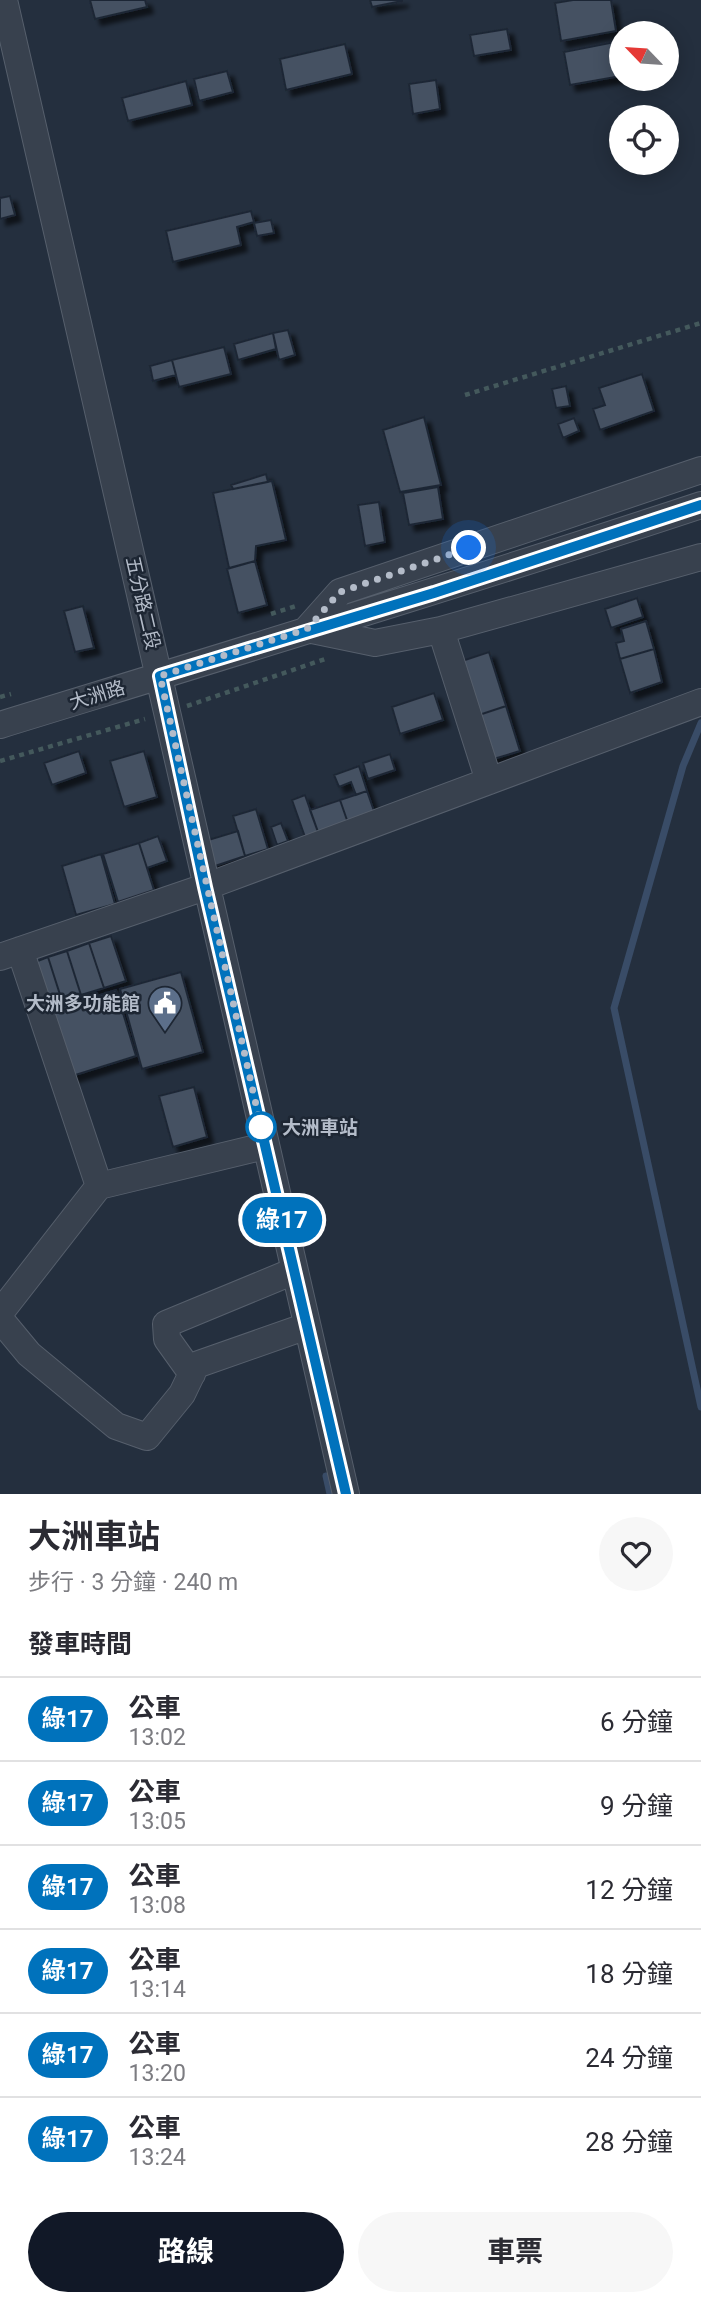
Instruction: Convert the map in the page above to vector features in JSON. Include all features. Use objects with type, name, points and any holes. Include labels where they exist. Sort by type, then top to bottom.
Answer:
[{"type":"street","name":"五分路二段","points":[[4,0],[346,1494]]},
{"type":"street","points":[[307,629],[340,592],[701,470]]},
{"type":"street","name":"大洲路","points":[[0,725],[307,629],[434,593],[701,505]]},
{"type":"street","points":[[307,629],[375,643],[441,630],[701,557]]},
{"type":"street","points":[[441,630],[489,781]]},
{"type":"street","points":[[99,1186],[10,953],[205,887],[701,702]]},
{"type":"street","points":[[0,1313],[99,1186],[265,1146]]},
{"type":"street","points":[[192,1374],[167,1339],[166,1324],[294,1271]]},
{"type":"street","points":[[0,1319],[29,1354],[116,1426],[147,1437],[182,1394],[196,1365],[307,1326]]},
{"type":"path","points":[[465,395],[701,323]]},
{"type":"path","points":[[0,761],[168,712],[336,656]]},
{"type":"building","points":[[90,0],[145,0],[147,7],[95,19]]},
{"type":"building","points":[[370,0],[402,0],[402,1],[372,7]]},
{"type":"building","points":[[611,0],[614,21],[609,21],[609,32],[561,41],[555,3]]},
{"type":"building","points":[[507,29],[511,50],[474,56],[470,35]]},
{"type":"building","points":[[609,43],[609,78],[570,85],[564,52]]},
{"type":"building","points":[[345,44],[352,74],[286,90],[280,59]]},
{"type":"building","points":[[227,71],[233,92],[199,101],[194,79]]},
{"type":"building","points":[[436,80],[440,109],[413,114],[409,84]]},
{"type":"building","points":[[186,81],[192,105],[128,121],[122,98]]},
{"type":"building","points":[[10,196],[15,215],[0,219],[0,198]]},
{"type":"building","points":[[251,211],[254,222],[237,227],[241,245],[173,262],[166,231]]},
{"type":"building","points":[[271,220],[274,233],[257,236],[254,223]]},
{"type":"building","points":[[288,330],[295,355],[279,360],[273,333]]},
{"type":"building","points":[[273,333],[276,349],[238,360],[234,344]]},
{"type":"building","points":[[224,347],[231,374],[179,387],[172,360]]},
{"type":"building","points":[[172,360],[176,375],[153,381],[150,366]]},
{"type":"building","points":[[642,374],[654,411],[600,430],[593,409],[605,405],[599,388]]},
{"type":"building","points":[[566,386],[570,406],[556,408],[552,389]]},
{"type":"building","points":[[424,417],[441,485],[400,492],[383,430]]},
{"type":"building","points":[[574,418],[579,431],[563,438],[558,424]]},
{"type":"building","points":[[266,474],[268,482],[233,489],[231,485]]},
{"type":"building","points":[[272,481],[286,540],[256,546],[255,561],[229,568],[213,493]]},
{"type":"building","points":[[438,487],[443,519],[409,525],[403,493]]},
{"type":"building","points":[[379,502],[385,542],[365,546],[358,505]]},
{"type":"building","points":[[255,561],[267,605],[238,613],[227,569]]},
{"type":"building","points":[[637,598],[643,617],[611,628],[605,609]]},
{"type":"building","points":[[83,606],[94,648],[75,652],[64,611]]},
{"type":"building","points":[[646,621],[654,649],[620,659],[616,643],[624,641],[621,629]]},
{"type":"building","points":[[654,649],[662,682],[630,693],[620,659]]},
{"type":"building","points":[[489,652],[506,706],[473,717],[456,663]]},
{"type":"building","points":[[434,693],[443,720],[400,734],[392,707]]},
{"type":"building","points":[[506,706],[520,751],[487,761],[473,717]]},
{"type":"building","points":[[79,751],[86,773],[52,785],[44,763]]},
{"type":"building","points":[[144,751],[157,797],[124,807],[110,761]]},
{"type":"building","points":[[390,754],[395,770],[368,779],[363,763]]},
{"type":"building","points":[[359,766],[367,791],[356,795],[351,782],[339,787],[334,775]]},
{"type":"building","points":[[367,791],[375,814],[348,823],[340,800]]},
{"type":"building","points":[[305,795],[318,832],[305,837],[292,800]]},
{"type":"building","points":[[340,800],[348,823],[318,832],[310,810]]},
{"type":"building","points":[[256,809],[268,849],[245,856],[233,816]]},
{"type":"building","points":[[281,823],[288,841],[277,845],[271,827]]},
{"type":"building","points":[[238,831],[245,856],[212,867],[205,841]]},
{"type":"building","points":[[158,836],[167,861],[147,868],[139,843]]},
{"type":"building","points":[[139,843],[154,890],[118,902],[103,854]]},
{"type":"building","points":[[101,854],[115,904],[76,915],[62,866]]},
{"type":"building","points":[[111,936],[126,981],[104,988],[89,943]]},
{"type":"building","points":[[89,943],[104,988],[81,995],[67,951]]},
{"type":"building","points":[[67,951],[81,995],[62,1001],[48,957]]},
{"type":"building","points":[[48,957],[62,1001],[45,1007],[30,964]]},
{"type":"building","name":"大洲多功能館","points":[[181,972],[203,1052],[142,1069],[120,989]]},
{"type":"building","points":[[116,990],[136,1056],[69,1077],[49,1011]]},
{"type":"building","points":[[194,1087],[207,1137],[173,1147],[159,1096]]},
{"type":"waterway","points":[[701,723],[683,766],[614,1008],[701,1407]]},
{"type":"waterway","points":[[326,1476],[330,1494]]},
{"type":"bus line","name":"綠17","points":[[346,1494],[205,887],[160,676],[307,629],[434,593],[701,505]]},
{"type":"place","name":"大洲多功能館","points":[[165,1033]]},
{"type":"place","name":"大洲車站","points":[[261,1127]]},
{"type":"route","points":[[261,1127],[205,887],[160,676],[307,629],[340,592],[469,548]]}]
